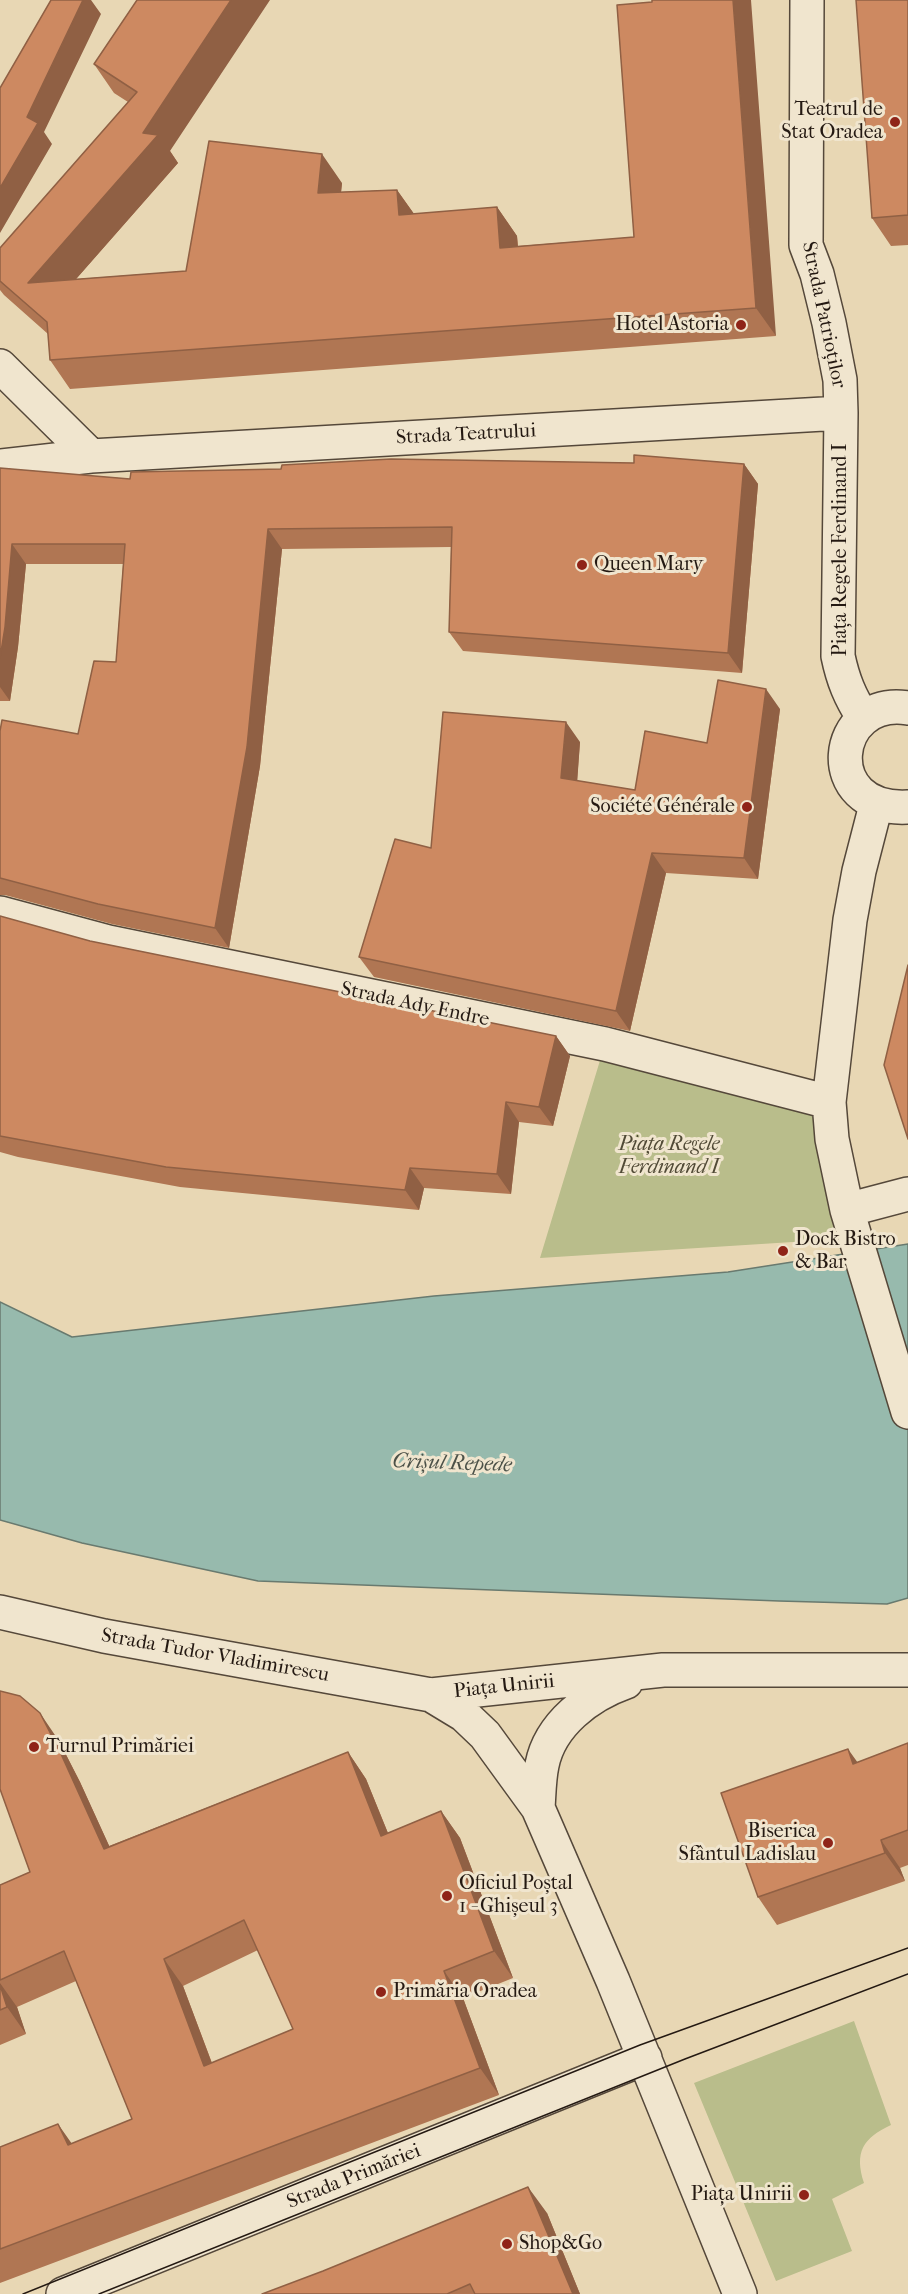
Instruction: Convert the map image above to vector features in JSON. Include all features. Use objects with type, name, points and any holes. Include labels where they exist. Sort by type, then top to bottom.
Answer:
[{"type":"street","name":"Strada Patrioților","points":[[807,0],[806,245],[817,274],[829,323],[840,380],[841,413]]},
{"type":"street","points":[[0,366],[92,456]]},
{"type":"street","name":"Strada Teatrului","points":[[0,466],[92,456],[841,413]]},
{"type":"street","name":"Piața Regele Ferdinand I","points":[[841,413],[838,657],[843,681],[863,717]]},
{"type":"street","points":[[908,708],[894,706],[863,717],[852,731],[846,747],[845,764],[850,781],[861,795],[876,805],[908,807]]},
{"type":"street","points":[[876,805],[859,871],[850,920],[838,1012],[830,1102],[832,1139],[854,1232],[908,1412]]},
{"type":"street","name":"Strada Ady Endre","points":[[0,913],[108,942],[605,1044],[830,1102]]},
{"type":"street","points":[[854,1232],[908,1194]]},
{"type":"street","name":"Strada Tudor Vladimirescu","points":[[0,1612],[104,1635],[431,1695]]},
{"type":"street","name":"Piața Unirii","points":[[538,1808],[542,1764],[551,1743],[568,1717],[588,1699],[613,1687],[663,1670]]},
{"type":"street","name":"Piața Unirii","points":[[431,1695],[663,1670],[908,1670]]},
{"type":"street","name":"Piața Unirii","points":[[431,1695],[464,1715],[485,1735],[538,1808],[645,2058],[740,2294]]},
{"type":"street","name":"Strada Primăriei","points":[[63,2294],[645,2058]]},
{"type":"green space","name":"Piața Regele Ferdinand I","points":[[605,1044],[829,1102],[856,1238],[540,1258]]},
{"type":"green space","points":[[854,2021],[891,2125],[874,2135],[863,2147],[860,2163],[864,2183],[832,2199],[852,2251],[776,2281],[694,2083]]},
{"type":"water","name":"Crișul Repede","points":[[908,1244],[908,1598],[887,1604],[258,1581],[82,1543],[0,1520],[0,1302],[72,1337],[434,1296],[728,1272]]},
{"type":"building","points":[[51,0],[83,0],[27,117],[38,123],[0,188],[0,88]]},
{"type":"building","points":[[137,0],[231,0],[143,133],[158,135],[28,283],[186,271],[209,141],[322,154],[318,193],[397,190],[399,215],[497,207],[500,248],[634,237],[617,5],[652,2],[652,0],[733,0],[756,308],[50,360],[47,322],[0,281],[0,248],[137,92],[94,64]]},
{"type":"building","name":"Teatrul de Stat Oradea","points":[[856,0],[908,0],[908,215],[872,218]]},
{"type":"building","points":[[634,455],[744,464],[728,653],[449,632],[452,527],[268,529],[247,747],[215,928],[98,904],[0,878],[0,731],[2,720],[78,734],[94,661],[116,662],[125,544],[12,544],[0,658],[0,468],[130,479],[131,472],[281,469],[282,465],[391,459],[634,463]]},
{"type":"building","points":[[718,680],[766,689],[744,858],[652,853],[616,1011],[359,957],[395,839],[431,848],[443,712],[566,722],[561,778],[635,790],[645,731],[707,743]]},
{"type":"building","points":[[0,916],[90,941],[556,1036],[539,1107],[506,1102],[497,1174],[410,1168],[405,1190],[166,1167],[0,1136]]},
{"type":"building","points":[[908,965],[908,1139],[884,1065]]},
{"type":"building","name":"Primăria Oradea","points":[[0,1691],[20,1696],[40,1713],[104,1849],[348,1752],[381,1836],[441,1811],[494,1951],[444,1971],[480,2068],[0,2249],[0,2147],[58,2124],[68,2145],[132,2119],[64,1951],[0,1980],[0,1885],[30,1872],[0,1789]],"holes":[[[244,1920],[293,2029],[204,2066],[164,1959]]]},
{"type":"building","name":"Biserica Sfântul Ladislau","points":[[908,1743],[908,1830],[881,1840],[885,1853],[758,1897],[721,1793],[848,1749],[853,1764]]},
{"type":"building","points":[[0,1985],[7,2007],[0,2010]]},
{"type":"building","points":[[528,2187],[573,2294],[475,2294],[470,2284],[447,2294],[262,2294],[323,2271]]},
{"type":"tram line","points":[[23,2294],[640,2045],[908,1948]]},
{"type":"tram line","points":[[99,2294],[685,2059],[908,1974]]},
{"type":"place","name":"Teatrul de Stat Oradea","points":[[895,122]]},
{"type":"place","name":"Hotel Astoria","points":[[741,325]]},
{"type":"place","name":"Queen Mary","points":[[582,565]]},
{"type":"place","name":"Société Générale","points":[[747,807]]},
{"type":"place","name":"Dock Bistro & Bar","points":[[783,1251]]},
{"type":"place","name":"Turnul Primăriei","points":[[34,1747]]},
{"type":"place","name":"Biserica Sfântul Ladislau","points":[[828,1843]]},
{"type":"place","name":"Oficiul Poștal 1 - Ghișeul 3","points":[[447,1896]]},
{"type":"place","name":"Primăria Oradea","points":[[381,1992]]},
{"type":"place","name":"Piața Unirii","points":[[804,2195]]},
{"type":"place","name":"Shop&Go","points":[[507,2244]]}]
